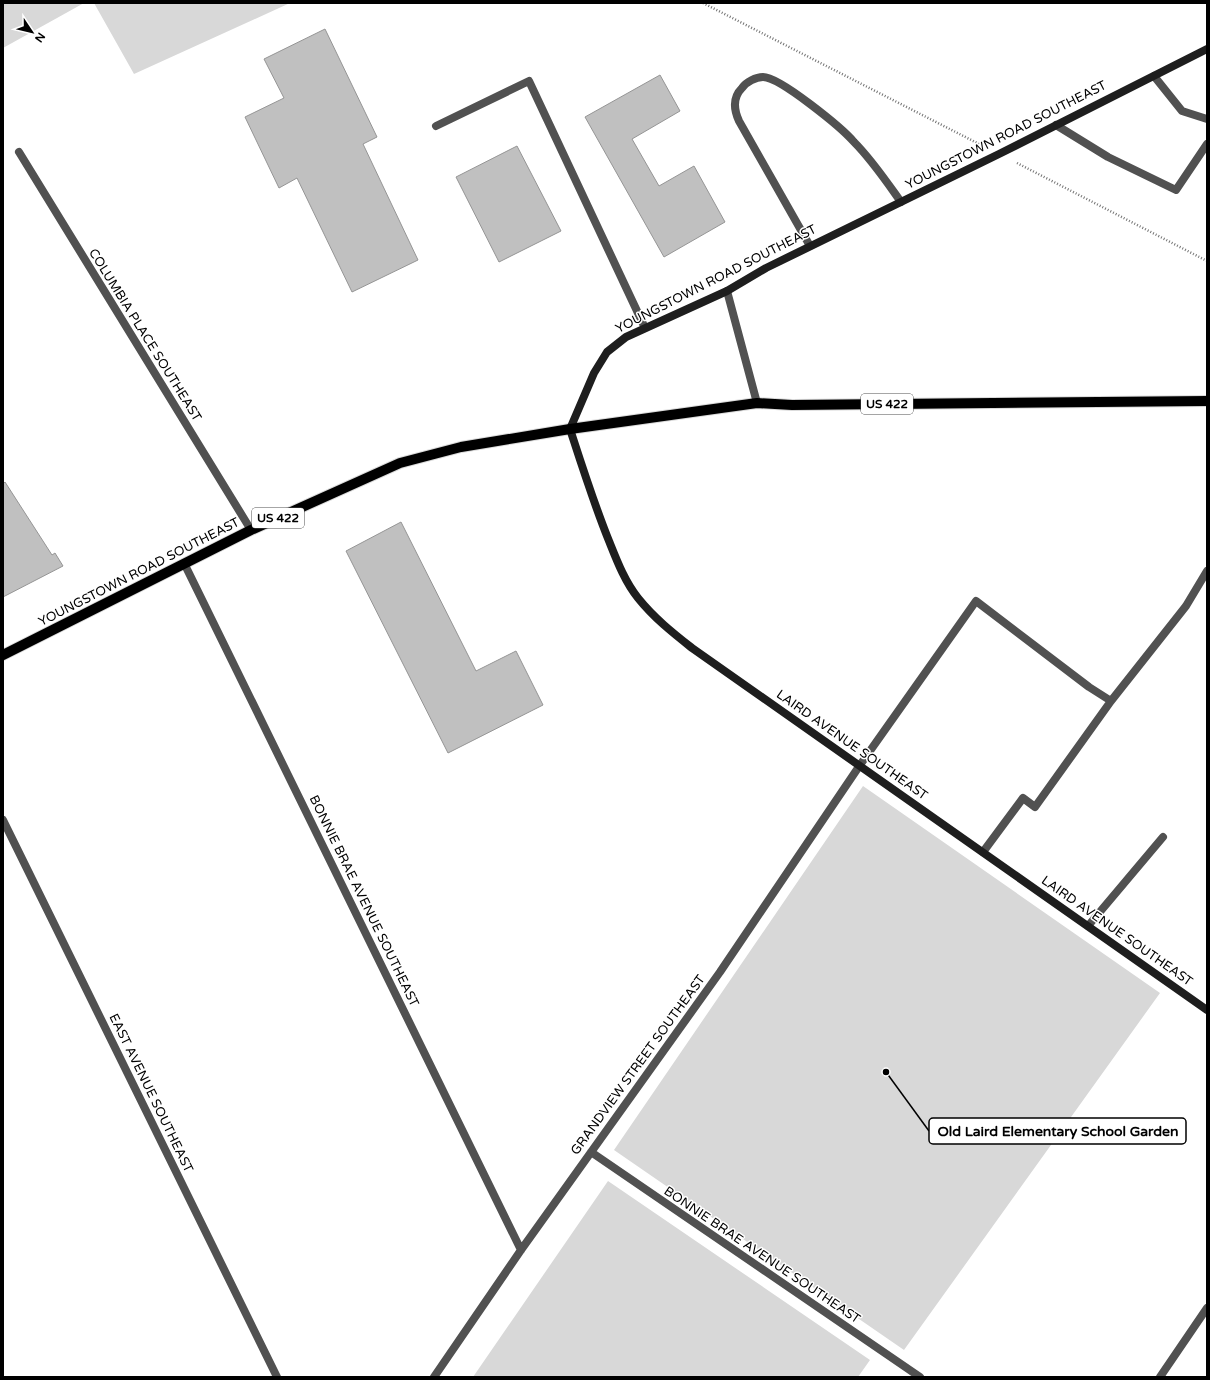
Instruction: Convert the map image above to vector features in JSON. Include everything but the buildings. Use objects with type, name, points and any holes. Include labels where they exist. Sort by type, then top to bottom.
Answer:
[{"type":"main road","name":"US 422","points":[[570,429],[757,403],[792,405],[1207,401]]},
{"type":"main road","name":"YOUNGSTOWN ROAD SOUTHEAST","points":[[3,655],[251,530],[400,463],[461,447],[570,429]]},
{"type":"street","name":"YOUNGSTOWN ROAD SOUTHEAST","points":[[570,429],[594,373],[607,352],[626,337],[727,291],[766,268],[1207,49]]},
{"type":"street","points":[[1154,76],[1182,111],[1207,120]]},
{"type":"street","points":[[810,246],[735,111],[734,105],[741,88],[751,80],[763,77],[775,80],[830,120],[853,140],[878,169],[901,202]]},
{"type":"street","points":[[436,126],[529,81],[645,328]]},
{"type":"street","points":[[1056,125],[1108,157],[1176,190],[1207,144]]},
{"type":"street","name":"COLUMBIA PLACE SOUTHEAST","points":[[19,152],[251,530]]},
{"type":"street","points":[[727,291],[757,403]]},
{"type":"street","name":"LAIRD AVENUE SOUTHEAST","points":[[570,429],[618,563],[638,598],[664,625],[692,648],[1207,1010]]},
{"type":"street","name":"BONNIE BRAE AVENUE SOUTHEAST","points":[[184,563],[521,1250]]},
{"type":"street","points":[[983,852],[1023,798],[1035,807],[1111,701],[1186,606],[1207,572]]},
{"type":"street","name":"GRANDVIEW STREET SOUTHEAST","points":[[434,1377],[521,1250],[720,972],[860,765],[976,601],[1089,687],[1111,701]]},
{"type":"street","name":"EAST AVENUE SOUTHEAST","points":[[3,820],[277,1377]]},
{"type":"street","points":[[1088,926],[1163,837]]},
{"type":"street","name":"BONNIE BRAE AVENUE SOUTHEAST","points":[[591,1152],[920,1377]]},
{"type":"street","points":[[1160,1377],[1207,1308]]},
{"type":"path","points":[[703,3],[980,144]]},
{"type":"path","points":[[1018,163],[1207,261]]},
{"type":"shaded area","points":[[3,3],[84,3],[3,48]]},
{"type":"shaded area","points":[[94,3],[290,3],[134,74]]},
{"type":"shaded area","points":[[863,786],[1160,993],[904,1350],[614,1150]]},
{"type":"shaded area","points":[[608,1181],[870,1360],[858,1377],[473,1377]]},
{"type":"place","name":"Old Laird Elementary School Garden","points":[[886,1072]]}]
